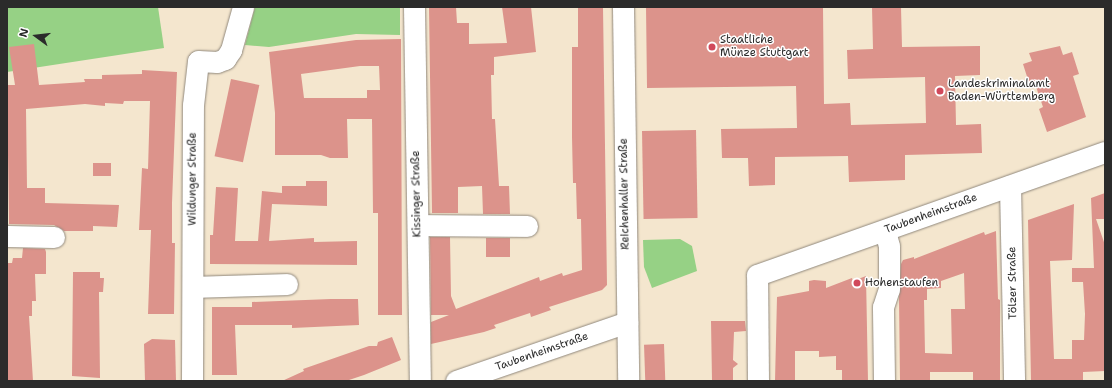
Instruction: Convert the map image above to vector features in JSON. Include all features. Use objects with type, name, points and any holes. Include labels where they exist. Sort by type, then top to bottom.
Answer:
[{"type":"street","name":"Wildunger Straße","points":[[192,381],[193,105],[198,61],[217,62],[226,60],[231,50],[243,7]]},
{"type":"street","name":"Kissinger Straße","points":[[414,7],[420,381]]},
{"type":"street","name":"Reichenhaller Straße","points":[[623,7],[628,381]]},
{"type":"street","name":"Taubenheimstraße","points":[[758,381],[757,275],[1105,152]]},
{"type":"street","name":"Tölzer Straße","points":[[1010,186],[1014,381]]},
{"type":"street","points":[[418,225],[527,226]]},
{"type":"street","points":[[884,381],[883,307],[888,289],[889,246],[885,230]]},
{"type":"street","points":[[7,236],[54,238]]},
{"type":"street","points":[[193,287],[287,284]]},
{"type":"street","name":"Taubenheimstraße","points":[[456,381],[627,322]]},
{"type":"green space","points":[[7,7],[158,7],[164,48],[7,72]]},
{"type":"green space","points":[[255,7],[400,7],[400,35],[356,34],[269,47],[245,45]]},
{"type":"green space","points":[[680,239],[692,246],[697,271],[652,288],[644,267],[643,240]]},
{"type":"building","points":[[429,7],[456,7],[457,23],[469,23],[469,44],[507,43],[502,7],[531,7],[536,52],[494,57],[494,75],[491,75],[492,119],[495,119],[499,186],[509,186],[510,214],[483,214],[482,186],[458,187],[458,213],[432,213]]},
{"type":"building","points":[[578,7],[603,7],[607,285],[602,290],[549,307],[551,310],[531,317],[530,313],[494,325],[496,328],[484,332],[431,344],[431,322],[449,315],[431,315],[430,237],[450,237],[451,296],[456,309],[539,277],[540,281],[562,273],[563,276],[582,270],[581,219],[577,219],[576,183],[573,183],[572,137],[572,47],[578,47]]},
{"type":"building","name":"Landeskriminalamt Baden-Württemberg","points":[[646,7],[823,7],[824,104],[850,103],[851,125],[926,123],[925,77],[848,79],[847,50],[873,49],[872,7],[901,7],[902,47],[980,46],[980,75],[955,76],[956,125],[981,124],[982,153],[905,155],[905,180],[849,182],[848,156],[775,157],[775,185],[749,186],[748,158],[722,158],[721,129],[797,128],[796,86],[647,88]]},
{"type":"building","points":[[401,39],[402,315],[378,315],[378,213],[373,213],[372,119],[347,119],[348,158],[330,158],[321,155],[275,155],[275,113],[269,52],[356,40]],"holes":[[[360,66],[379,66],[380,90],[367,90],[367,98],[304,98],[301,74]]]},
{"type":"building","points":[[34,44],[39,85],[85,82],[84,79],[102,79],[102,75],[142,74],[142,70],[177,72],[172,203],[172,243],[175,243],[174,314],[148,314],[151,230],[139,230],[142,168],[148,169],[150,101],[124,101],[123,104],[105,103],[105,106],[85,104],[26,109],[27,188],[45,188],[45,203],[119,205],[117,227],[93,226],[93,231],[64,231],[54,225],[9,224],[7,85],[15,85],[9,47]]},
{"type":"building","points":[[1060,46],[1063,55],[1072,52],[1079,74],[1073,76],[1086,117],[1047,132],[1039,109],[1043,107],[1034,81],[1029,83],[1023,64],[1032,61],[1029,53]]},
{"type":"building","points":[[231,79],[259,85],[243,162],[215,156]]},
{"type":"building","points":[[696,130],[698,218],[644,219],[642,131]]},
{"type":"building","points":[[93,163],[111,163],[111,176],[93,176]]},
{"type":"building","points":[[306,181],[327,181],[327,206],[272,204],[269,241],[314,238],[314,242],[357,241],[357,265],[210,264],[210,235],[213,235],[216,187],[238,188],[235,241],[258,241],[262,191],[282,193],[282,186],[306,186]]},
{"type":"building","points":[[1105,193],[1105,219],[1096,219],[1105,245],[1105,371],[1083,372],[1083,381],[1031,381],[1028,220],[1074,204],[1072,260],[1050,261],[1054,359],[1072,359],[1072,340],[1084,340],[1085,314],[1083,282],[1072,282],[1072,268],[1094,268],[1091,198]]},
{"type":"building","points":[[996,231],[998,299],[1000,300],[1000,381],[973,381],[973,372],[930,372],[930,381],[900,381],[899,298],[901,264],[903,260],[914,257],[914,259],[984,232],[985,235]],"holes":[[[964,273],[965,309],[951,309],[952,354],[925,353],[924,300],[927,300],[927,289],[941,288],[941,281]]]},
{"type":"building","points":[[486,238],[510,238],[510,257],[486,257]]},
{"type":"building","points":[[23,248],[45,249],[46,274],[35,274],[36,301],[32,301],[32,316],[29,316],[33,381],[7,381],[7,263],[12,263],[13,258],[22,258]]},
{"type":"building","points":[[73,272],[100,272],[100,278],[104,278],[103,292],[99,292],[100,378],[72,376]]},
{"type":"building","points":[[866,276],[868,381],[842,381],[842,370],[836,370],[836,356],[819,357],[819,351],[795,351],[795,381],[775,381],[777,297],[809,291],[809,281],[826,281],[826,288],[852,278],[853,281]]},
{"type":"building","points":[[358,299],[359,325],[292,328],[292,325],[235,325],[237,375],[212,375],[212,307],[252,307],[252,302]]},
{"type":"building","points":[[711,321],[745,321],[746,331],[734,332],[733,360],[738,364],[733,368],[733,381],[712,381]]},
{"type":"building","points":[[392,337],[401,360],[364,375],[346,381],[282,381],[304,371],[303,369],[369,346],[377,346],[378,342]]},
{"type":"building","points":[[152,339],[175,340],[176,381],[145,381],[144,344]]},
{"type":"building","points":[[664,344],[665,381],[645,381],[644,345]]},
{"type":"place","name":"Staatliche Münze Stuttgart","points":[[712,47]]},
{"type":"place","name":"Landeskriminalamt Baden-Württemberg","points":[[940,91]]},
{"type":"place","name":"Hohenstaufen","points":[[857,283]]}]
